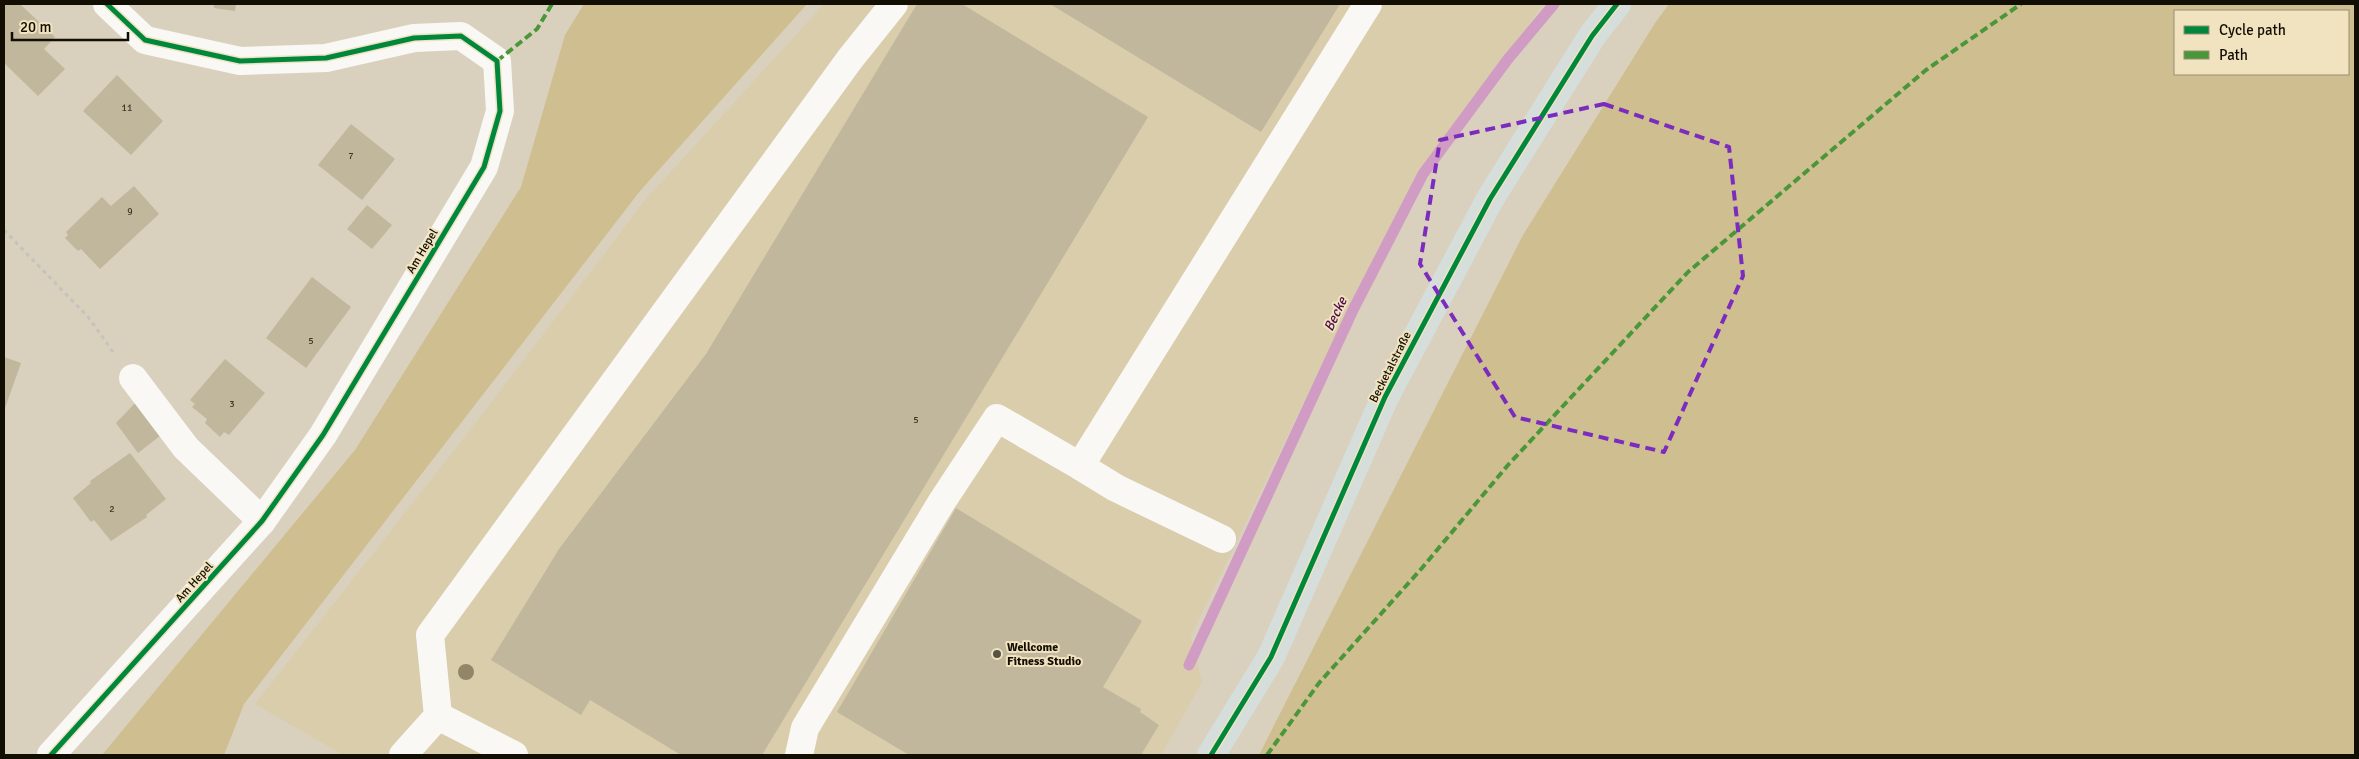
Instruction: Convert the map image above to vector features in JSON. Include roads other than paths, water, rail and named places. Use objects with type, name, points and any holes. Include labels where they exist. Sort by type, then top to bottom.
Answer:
[{"type":"main road","name":"Becketalstraße","points":[[1211,755],[1271,657],[1385,397],[1490,199],[1592,36],[1617,4]]},
{"type":"street","name":"Am Hepel","points":[[51,755],[262,521],[323,435],[484,167],[500,111],[497,61],[461,36],[414,38],[326,58],[240,61],[145,40],[107,4]]},
{"type":"street","points":[[403,755],[438,716],[430,634],[850,59],[894,4]]},
{"type":"street","points":[[1080,466],[1368,4]]},
{"type":"street","points":[[133,378],[186,448],[262,521]]},
{"type":"street","points":[[799,755],[806,728],[942,503],[998,418],[1116,488],[1222,539]]},
{"type":"street","points":[[438,716],[514,755]]},
{"type":"waterway","name":"Becke","points":[[1189,665],[1353,310],[1423,174],[1508,59],[1554,4]]},
{"type":"place","name":"Wellcome Fitness Studio","points":[[997,654]]}]
